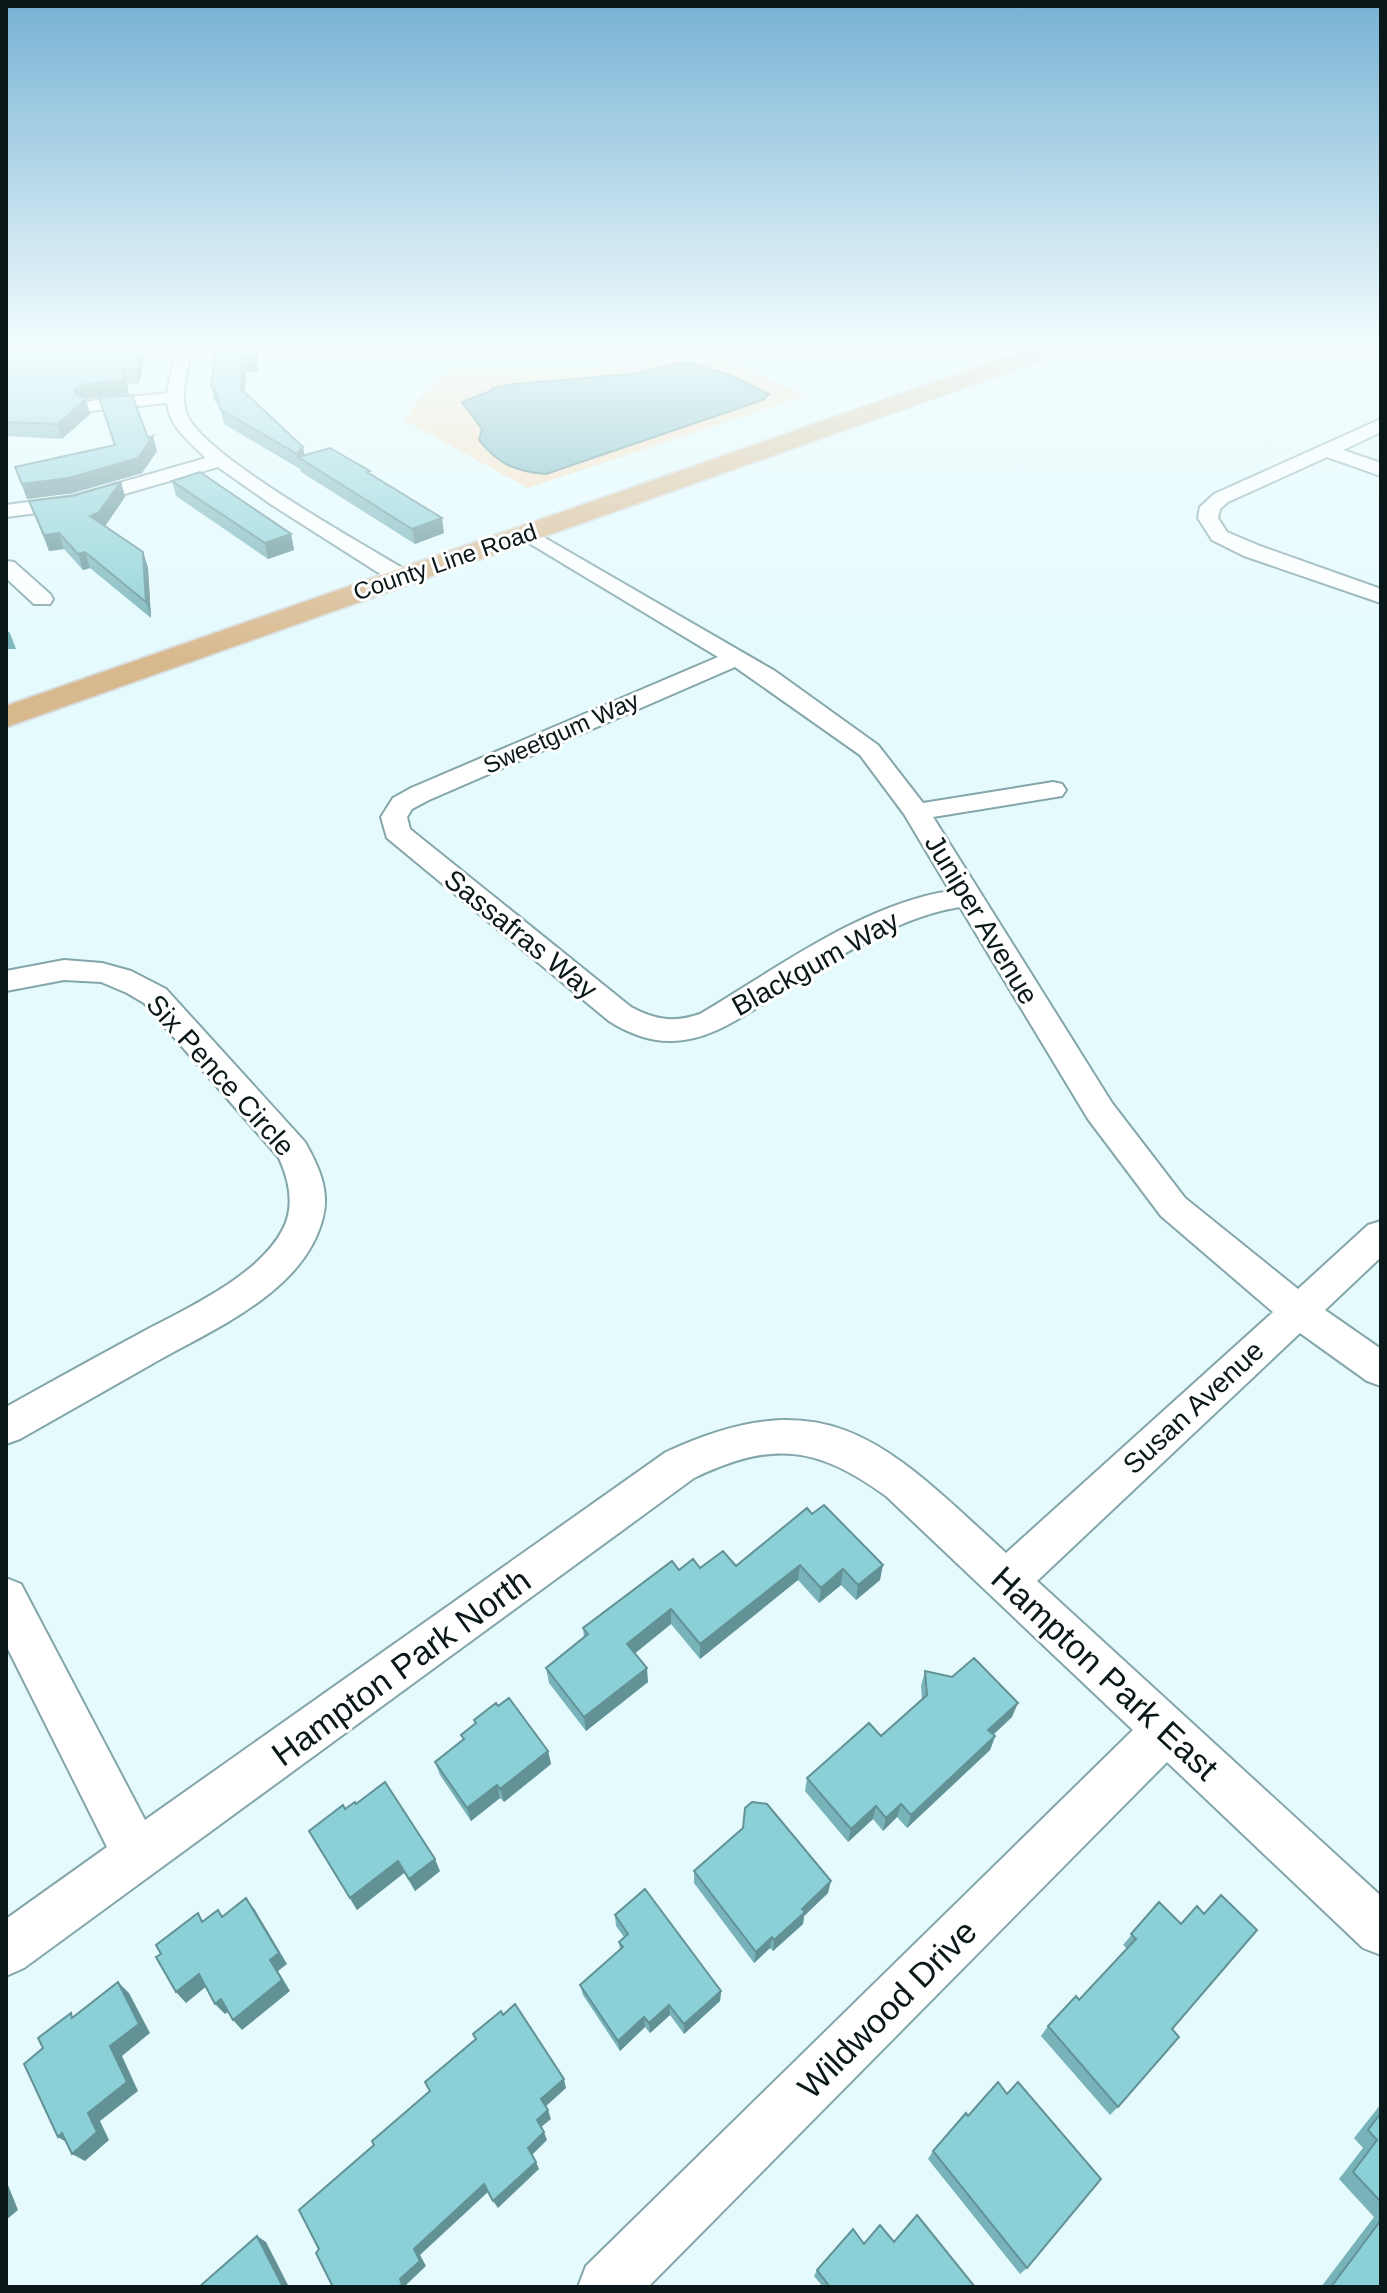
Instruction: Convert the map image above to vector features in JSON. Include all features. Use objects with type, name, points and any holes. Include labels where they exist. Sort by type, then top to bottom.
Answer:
[{"type":"main road","name":"County Line Road","points":[[6,717],[760,451]]},
{"type":"street","points":[[210,451],[401,577]]},
{"type":"street","points":[[1324,451],[1221,498],[1210,507],[1208,518],[1219,536],[1252,551],[1381,596]]},
{"type":"street","points":[[1329,451],[1381,470]]},
{"type":"street","points":[[6,511],[76,502],[220,460]]},
{"type":"street","name":"Juniper Avenue","points":[[526,533],[767,676],[869,750],[916,812],[1100,1111],[1173,1207],[1297,1310],[1381,1370]]},
{"type":"street","points":[[6,567],[42,599]]},
{"type":"street","name":"Sweetgum Way","points":[[394,817],[402,804],[420,794],[735,658]]},
{"type":"street","points":[[916,812],[1053,790]]},
{"type":"street","name":"Sassafras Way","points":[[394,817],[397,832],[411,845],[620,1014],[638,1026],[663,1032]]},
{"type":"street","name":"Blackgum Way","points":[[663,1032],[689,1030],[711,1021],[863,931],[929,903],[968,897]]},
{"type":"street","name":"Six Pence Circle","points":[[6,981],[54,970],[84,969],[113,974],[136,983],[155,996],[293,1151],[307,1179],[307,1212],[297,1238],[279,1263],[223,1304],[6,1427]]},
{"type":"street","name":"Susan Avenue","points":[[1007,1580],[1381,1235]]},
{"type":"street","name":"Hampton Park North","points":[[6,1950],[680,1465],[712,1448],[746,1437],[782,1434],[814,1438]]},
{"type":"street","name":"Hampton Park East","points":[[814,1438],[862,1455],[885,1471],[1007,1580],[1381,1930]]},
{"type":"street","points":[[6,1599],[138,1857]]},
{"type":"street","name":"Wildwood Drive","points":[[607,2287],[1166,1730]]},
{"type":"shaded area","points":[[461,451],[639,451],[528,488]]},
{"type":"water","points":[[490,451],[613,451],[546,474],[516,469]]},
{"type":"building","points":[[88,451],[143,451],[138,458],[69,478],[22,484],[15,467]]},
{"type":"building","points":[[319,451],[335,451],[442,518],[412,529],[298,457]]},
{"type":"building","points":[[200,472],[291,534],[265,543],[172,481]]},
{"type":"building","points":[[121,482],[98,513],[90,516],[143,552],[146,602],[85,552],[78,554],[59,533],[44,535],[29,501],[72,496]]},
{"type":"building","points":[[824,1505],[883,1565],[858,1585],[843,1569],[821,1588],[800,1565],[700,1644],[671,1609],[627,1644],[647,1668],[584,1717],[546,1668],[588,1634],[583,1628],[672,1561],[679,1570],[693,1559],[700,1568],[723,1551],[736,1566],[807,1508],[812,1514]]},
{"type":"building","points":[[974,1658],[1018,1703],[988,1730],[995,1736],[911,1815],[901,1804],[886,1818],[876,1806],[851,1829],[807,1778],[869,1723],[881,1736],[927,1695],[925,1671],[952,1677]]},
{"type":"building","points":[[509,1698],[548,1751],[500,1789],[497,1785],[467,1808],[435,1762],[464,1739],[461,1735],[476,1723],[474,1720],[496,1703],[498,1706]]},
{"type":"building","points":[[385,1782],[435,1859],[409,1879],[398,1861],[350,1898],[309,1831],[343,1805],[345,1809],[356,1804]]},
{"type":"building","points":[[752,1802],[767,1804],[831,1881],[802,1909],[805,1912],[756,1952],[694,1871],[743,1828],[745,1808]]},
{"type":"building","points":[[645,1889],[721,1991],[684,2024],[669,2005],[649,2023],[644,2017],[618,2041],[580,1985],[623,1947],[619,1942],[628,1934],[615,1915]]},
{"type":"building","points":[[1221,1895],[1257,1930],[1172,2029],[1179,2037],[1118,2107],[1048,2026],[1076,1996],[1079,2000],[1136,1939],[1131,1934],[1159,1902],[1181,1924],[1197,1906],[1204,1914]]},
{"type":"building","points":[[246,1898],[279,1953],[270,1960],[282,1980],[233,2020],[221,1999],[215,2004],[199,1974],[176,1992],[156,1957],[161,1954],[156,1945],[198,1913],[202,1922],[218,1910],[222,1917]]},
{"type":"building","points":[[118,1982],[139,2024],[110,2046],[127,2082],[88,2113],[97,2132],[72,2154],[62,2133],[58,2137],[24,2064],[43,2048],[38,2038],[71,2013],[72,2018]]},
{"type":"building","points":[[515,2004],[564,2079],[541,2099],[548,2110],[537,2120],[544,2132],[528,2148],[536,2162],[493,2201],[484,2184],[414,2249],[420,2261],[400,2279],[402,2284],[398,2287],[333,2287],[316,2253],[319,2249],[299,2210],[430,2091],[425,2082],[476,2039],[473,2034],[501,2011],[503,2015]]},
{"type":"building","points":[[998,2082],[1007,2094],[1018,2082],[1101,2179],[1027,2268],[933,2151]]},
{"type":"building","points":[[1381,2113],[1381,2202],[1353,2172],[1377,2140],[1368,2130]]},
{"type":"building","points":[[917,2215],[975,2287],[830,2287],[817,2270],[853,2229],[864,2244],[880,2225],[894,2242]]},
{"type":"building","points":[[1381,2220],[1381,2287],[1331,2287]]},
{"type":"building","points":[[257,2236],[283,2287],[199,2287]]}]
